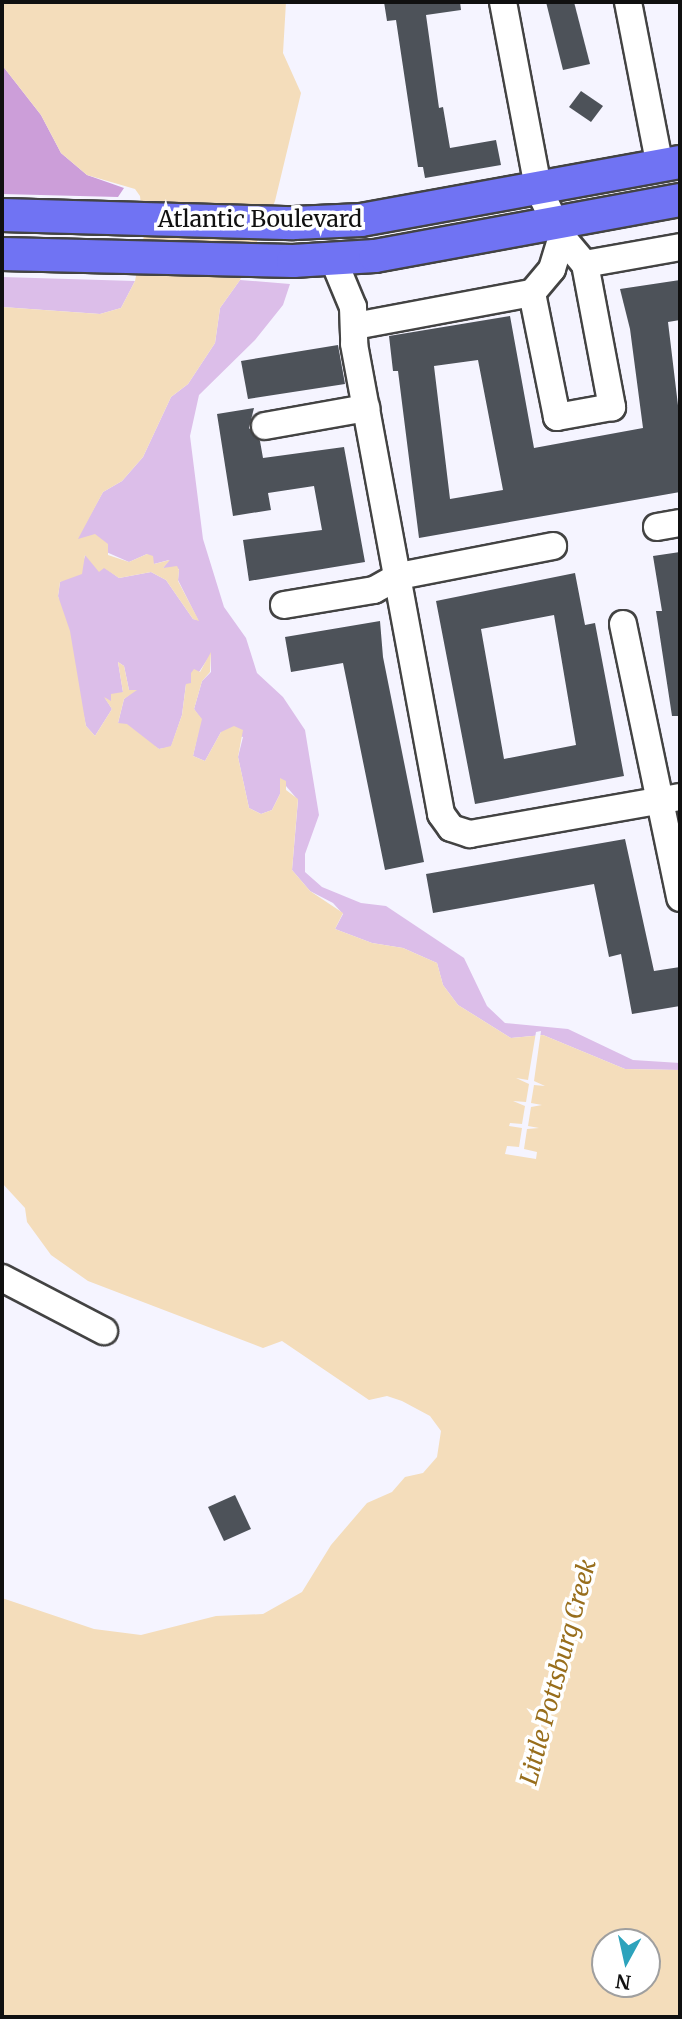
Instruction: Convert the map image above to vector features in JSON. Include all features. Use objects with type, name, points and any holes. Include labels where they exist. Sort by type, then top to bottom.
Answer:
[{"type":"main road","name":"Atlantic Boulevard","points":[[2,215],[294,223],[361,220],[670,164]]},
{"type":"main road","name":"Atlantic Boulevard","points":[[2,254],[293,261],[375,256],[558,230],[680,200]]},
{"type":"street","points":[[503,2],[538,188],[558,230],[585,264],[612,407],[557,417],[532,293]]},
{"type":"street","points":[[628,2],[670,164]]},
{"type":"street","points":[[355,326],[532,293],[552,270],[558,230]]},
{"type":"street","points":[[585,264],[680,247]]},
{"type":"street","points":[[333,259],[354,307],[366,408],[441,814],[452,828],[470,834],[669,799]]},
{"type":"street","points":[[265,426],[366,408]]},
{"type":"street","points":[[284,605],[374,590],[399,576],[553,546]]},
{"type":"street","points":[[623,624],[669,799],[680,898]]},
{"type":"street","points":[[2,1278],[104,1331]]},
{"type":"shaded area","points":[[2,65],[41,115],[61,153],[87,175],[124,188],[118,197],[2,194]]},
{"type":"shaded area","points":[[2,277],[135,281],[121,308],[100,314],[2,307]]},
{"type":"shaded area","points":[[240,280],[290,284],[283,305],[255,340],[199,395],[190,436],[203,539],[224,607],[246,638],[257,673],[283,697],[305,730],[319,815],[305,854],[305,872],[322,887],[361,903],[386,906],[464,958],[487,1006],[505,1023],[568,1029],[633,1060],[680,1063],[680,1070],[625,1069],[543,1035],[511,1038],[458,1005],[443,985],[437,963],[403,948],[372,943],[335,929],[343,914],[333,903],[310,891],[292,870],[298,800],[280,779],[280,794],[272,810],[261,814],[249,808],[238,757],[243,737],[221,732],[205,761],[193,756],[201,719],[194,709],[202,681],[211,672],[211,654],[191,684],[186,684],[182,715],[171,747],[159,749],[118,723],[124,699],[135,690],[129,690],[124,666],[118,662],[123,692],[111,702],[105,698],[112,709],[95,736],[86,726],[58,596],[60,582],[81,566],[86,554],[119,578],[151,572],[166,580],[193,619],[198,620],[178,580],[179,569],[163,568],[169,560],[154,564],[147,554],[129,562],[77,539],[103,492],[122,481],[143,457],[171,397],[188,384],[215,343],[220,308]]},
{"type":"water","name":"Little Pottsburg Creek","points":[[2,2],[286,2],[283,53],[301,93],[275,201],[240,280],[220,308],[215,343],[188,384],[171,397],[143,457],[122,481],[103,492],[78,539],[95,534],[108,544],[108,555],[129,562],[147,554],[153,556],[154,564],[170,560],[163,568],[177,566],[178,581],[199,621],[193,619],[166,580],[151,572],[119,578],[104,568],[99,572],[85,555],[82,574],[60,582],[58,596],[70,631],[86,726],[95,736],[112,709],[104,697],[111,701],[111,694],[123,692],[118,662],[124,666],[129,690],[137,690],[124,699],[118,723],[127,724],[159,749],[171,746],[182,715],[186,684],[191,683],[194,669],[200,672],[211,652],[210,672],[202,681],[194,709],[202,719],[193,756],[205,761],[221,732],[234,726],[243,730],[238,757],[249,808],[261,814],[272,810],[280,794],[280,778],[286,781],[286,790],[298,799],[292,870],[310,891],[343,913],[335,929],[372,943],[403,948],[437,963],[443,985],[458,1005],[511,1038],[543,1035],[625,1069],[680,1070],[680,2017],[2,2017],[2,1598],[94,1629],[141,1635],[216,1616],[263,1614],[302,1592],[331,1545],[367,1503],[392,1492],[405,1477],[423,1473],[437,1457],[441,1431],[430,1416],[402,1401],[387,1396],[369,1400],[282,1341],[263,1348],[88,1281],[51,1255],[27,1222],[25,1208],[2,1183],[2,307],[100,314],[121,308],[135,281],[144,235],[140,196],[135,189],[87,175],[61,153],[41,115],[2,65]]},
{"type":"pier","points":[[541,1031],[534,1081],[545,1086],[534,1085],[531,1103],[542,1105],[531,1107],[528,1126],[539,1128],[527,1129],[524,1149],[537,1152],[536,1159],[505,1154],[507,1146],[519,1147],[522,1128],[509,1126],[510,1123],[522,1124],[525,1106],[513,1101],[526,1102],[529,1084],[516,1078],[528,1080],[536,1032]]},
{"type":"building","points":[[384,2],[460,2],[461,10],[426,15],[439,108],[443,107],[450,148],[496,140],[501,165],[425,178],[423,167],[418,167],[396,20],[387,21]]},
{"type":"building","points":[[546,2],[574,2],[590,64],[563,70]]},
{"type":"building","points":[[581,91],[603,106],[591,122],[569,107]]},
{"type":"building","points":[[680,280],[680,320],[668,322],[680,422],[680,492],[419,538],[398,371],[393,371],[389,336],[510,316],[534,448],[643,428],[630,329],[620,289]],"holes":[[[478,360],[503,490],[450,499],[434,366]]]},
{"type":"building","points":[[338,345],[345,384],[248,399],[241,361]]},
{"type":"building","points":[[254,408],[249,428],[260,441],[263,458],[344,447],[365,562],[249,581],[243,540],[322,530],[314,486],[268,493],[271,510],[233,516],[217,414]]},
{"type":"building","points":[[680,552],[680,716],[672,716],[656,611],[662,611],[653,556]]},
{"type":"building","points":[[575,573],[585,625],[595,623],[624,776],[475,804],[436,601]],"holes":[[[554,615],[576,745],[504,759],[481,629]]]},
{"type":"building","points":[[380,621],[383,657],[424,862],[385,870],[343,663],[291,672],[285,637]]},
{"type":"building","points":[[625,839],[654,971],[680,967],[680,1006],[632,1014],[621,954],[609,957],[594,884],[433,913],[426,874]]},
{"type":"building","points":[[235,1495],[251,1529],[224,1541],[208,1507]]}]
